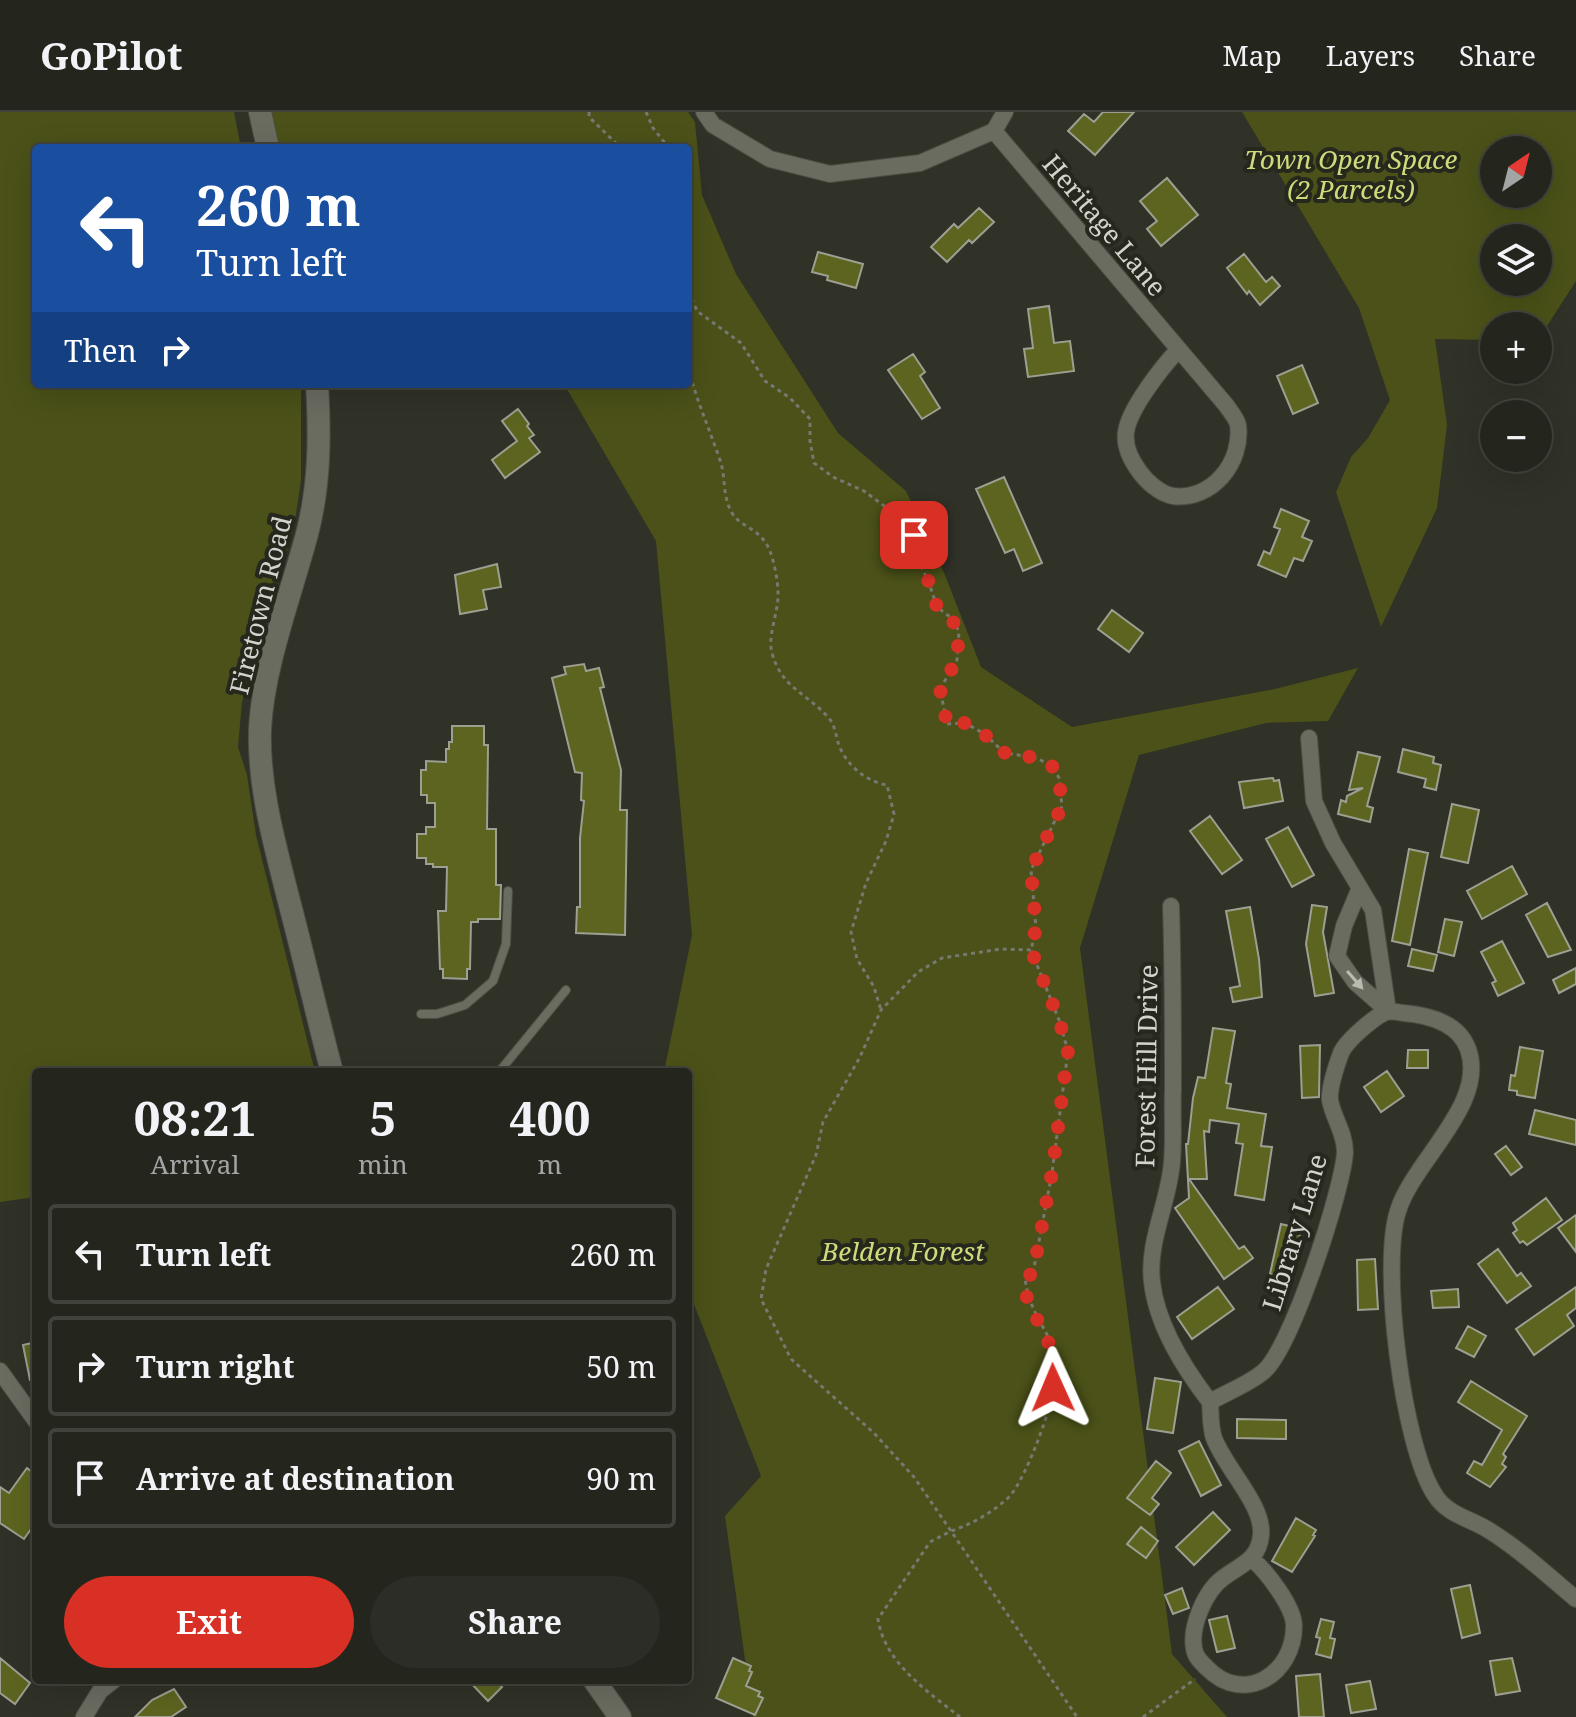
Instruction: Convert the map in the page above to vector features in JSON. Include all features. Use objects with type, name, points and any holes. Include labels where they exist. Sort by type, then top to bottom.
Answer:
[{"type":"street","points":[[260,112],[267,144]]},
{"type":"street","points":[[704,112],[713,125],[770,159],[830,174],[920,163],[994,131],[1005,112]]},
{"type":"street","name":"Heritage Lane","points":[[994,131],[1226,405],[1239,423],[1233,463],[1222,478],[1207,488],[1181,496],[1169,496],[1144,478],[1127,449],[1125,431],[1151,383],[1178,350]]},
{"type":"street","name":"Firetown Road","points":[[317,388],[318,480],[308,532],[272,659],[260,727],[262,774],[274,841],[331,1068]]},
{"type":"street","points":[[1309,738],[1314,801],[1333,843],[1373,910],[1388,1011]]},
{"type":"street","points":[[1359,890],[1344,926],[1337,956],[1355,982],[1388,1011],[1429,1015],[1458,1032],[1468,1049],[1473,1076],[1462,1104],[1399,1207],[1393,1227],[1391,1265],[1396,1341],[1416,1458],[1435,1497],[1451,1511],[1490,1531],[1576,1599]]},
{"type":"street","name":"Forest Hill Drive","points":[[1171,906],[1174,986],[1172,1164],[1151,1265],[1152,1284],[1161,1317],[1176,1350],[1210,1402]]},
{"type":"street","name":"Library Lane","points":[[1210,1402],[1265,1372],[1283,1346],[1339,1187],[1345,1152],[1343,1131],[1330,1098],[1342,1049],[1370,1022],[1388,1011]]},
{"type":"street","points":[[0,1371],[32,1415]]},
{"type":"street","points":[[1210,1402],[1213,1436],[1260,1516],[1262,1537],[1253,1560],[1220,1580],[1196,1618],[1192,1636],[1196,1657],[1221,1681],[1235,1685],[1264,1679],[1281,1668],[1290,1648],[1295,1623],[1267,1573],[1253,1560]]},
{"type":"street","points":[[84,1717],[100,1691],[109,1684]]},
{"type":"street","points":[[597,1684],[620,1717]]},
{"type":"lane","points":[[421,1014],[437,1014],[465,1005],[493,981],[506,944],[508,891]]},
{"type":"lane","points":[[502,1068],[566,990]]},
{"type":"path","points":[[589,112],[589,117],[617,144]]},
{"type":"path","points":[[646,112],[653,128],[666,144]]},
{"type":"path","points":[[692,299],[697,311],[741,343],[765,381],[790,398],[810,419],[814,463],[833,477],[850,482],[875,499],[887,508],[895,524],[914,535],[911,547],[928,580],[937,607],[950,617],[959,631],[957,660],[940,689],[947,724],[965,723],[983,733],[1005,753],[1037,758],[1053,767],[1059,778],[1062,806],[1031,870],[1036,928],[1031,950],[1068,1051],[1052,1173],[1033,1273],[1025,1278],[1027,1299],[1057,1360],[1048,1415],[1028,1466],[1011,1495],[971,1524],[930,1542],[878,1619],[880,1637],[905,1670],[960,1717]]},
{"type":"path","points":[[692,383],[721,462],[725,498],[733,516],[765,539],[772,555],[778,592],[771,650],[777,666],[787,685],[827,715],[836,729],[840,749],[853,766],[873,783],[887,785],[892,796],[894,814],[886,841],[866,883],[851,932],[857,959],[874,987],[881,1010]]},
{"type":"path","points":[[1031,950],[1001,949],[942,958],[918,972],[881,1010],[860,1057],[823,1122],[816,1155],[766,1269],[761,1299],[791,1359],[874,1433],[914,1477],[1077,1717]]},
{"type":"path","points":[[1143,1717],[1208,1669]]},
{"type":"green space","points":[[0,112],[234,112],[240,144],[32,144],[32,388],[301,388],[301,481],[294,527],[242,702],[238,747],[247,775],[256,835],[314,1068],[32,1068],[32,1198],[0,1202]]},
{"type":"green space","name":"Belden Forest","points":[[271,112],[688,112],[695,122],[702,195],[736,274],[838,433],[906,491],[945,575],[981,667],[1072,727],[1275,689],[1358,668],[1328,721],[1266,723],[1139,755],[1080,948],[1172,1654],[1227,1717],[753,1717],[725,1516],[761,1476],[692,1299],[692,1068],[665,1068],[692,935],[656,541],[566,388],[692,388],[692,144],[276,144]]},
{"type":"green space","name":"Town Open Space (2 Parcels)","points":[[1242,112],[1576,112],[1576,281],[1552,318],[1552,312],[1480,312],[1480,340],[1435,339],[1447,425],[1437,508],[1381,627],[1336,492],[1351,457],[1368,438],[1390,400],[1359,308]]},
{"type":"building","points":[[1103,112],[1134,112],[1095,155],[1068,131],[1084,114],[1094,122]]},
{"type":"building","points":[[1167,178],[1198,215],[1161,246],[1147,229],[1157,221],[1140,201]]},
{"type":"building","points":[[979,208],[994,222],[972,243],[969,240],[947,262],[931,247],[954,224],[958,228]]},
{"type":"building","points":[[818,252],[863,264],[856,288],[812,272]]},
{"type":"building","points":[[1244,254],[1266,282],[1272,277],[1280,286],[1260,305],[1227,268]]},
{"type":"building","points":[[1049,306],[1054,343],[1070,341],[1074,371],[1028,377],[1024,349],[1033,348],[1028,309]]},
{"type":"building","points":[[913,354],[925,372],[920,376],[940,408],[922,419],[888,370]]},
{"type":"building","points":[[1302,365],[1318,403],[1293,414],[1277,376]]},
{"type":"building","points":[[518,409],[534,435],[529,438],[540,452],[505,478],[492,460],[517,441],[502,421]]},
{"type":"building","points":[[1004,477],[1042,563],[1023,571],[1014,549],[1005,553],[976,489]]},
{"type":"building","points":[[1281,509],[1309,521],[1302,537],[1312,541],[1303,561],[1294,558],[1286,577],[1258,565],[1264,551],[1270,554],[1280,529],[1274,527]]},
{"type":"building","points":[[497,564],[501,587],[483,590],[487,609],[460,614],[455,575]]},
{"type":"building","points":[[1112,610],[1143,633],[1129,652],[1098,629]]},
{"type":"building","points":[[584,664],[586,671],[599,668],[604,687],[600,688],[621,770],[620,810],[627,810],[625,935],[576,933],[577,907],[580,907],[580,838],[584,801],[581,800],[582,773],[575,772],[552,678],[566,674],[564,667]]},
{"type":"building","points":[[452,726],[484,726],[484,745],[488,745],[487,829],[496,829],[496,885],[501,885],[500,919],[471,922],[467,979],[443,978],[443,969],[440,969],[438,911],[446,911],[447,867],[433,867],[433,864],[426,864],[426,858],[417,858],[417,834],[426,834],[426,827],[435,827],[435,803],[427,803],[427,795],[421,795],[421,770],[426,770],[426,761],[446,762],[446,749],[452,742]]},
{"type":"building","points":[[1403,749],[1434,757],[1433,763],[1441,765],[1436,790],[1424,787],[1426,779],[1398,772]]},
{"type":"building","points":[[1358,752],[1380,757],[1367,806],[1373,808],[1370,822],[1338,814],[1341,800],[1346,802],[1347,796],[1363,788],[1349,790]]},
{"type":"building","points":[[1273,778],[1274,781],[1279,780],[1283,801],[1244,808],[1239,782]]},
{"type":"building","points":[[1452,804],[1479,810],[1468,863],[1441,857]]},
{"type":"building","points":[[1210,816],[1242,860],[1222,874],[1190,831]]},
{"type":"building","points":[[1288,827],[1314,875],[1292,887],[1266,839]]},
{"type":"building","points":[[1409,849],[1428,853],[1410,945],[1392,941]]},
{"type":"building","points":[[1512,866],[1527,894],[1482,919],[1467,891]]},
{"type":"building","points":[[1547,903],[1571,950],[1548,957],[1526,915]]},
{"type":"building","points":[[1312,905],[1327,907],[1323,932],[1334,993],[1315,996],[1306,944]]},
{"type":"building","points":[[1250,907],[1262,997],[1233,1002],[1230,988],[1240,986],[1226,911]]},
{"type":"building","points":[[1445,919],[1462,922],[1454,956],[1438,952]]},
{"type":"building","points":[[1502,941],[1524,983],[1498,996],[1492,983],[1496,981],[1481,952]]},
{"type":"building","points":[[1412,949],[1437,955],[1433,971],[1408,966]]},
{"type":"building","points":[[1576,968],[1576,984],[1559,993],[1553,980]]},
{"type":"building","points":[[1213,1028],[1235,1031],[1226,1083],[1231,1084],[1227,1108],[1266,1114],[1261,1146],[1272,1147],[1264,1200],[1235,1195],[1243,1144],[1236,1143],[1239,1124],[1210,1120],[1209,1132],[1204,1131],[1207,1179],[1189,1179],[1239,1249],[1244,1246],[1253,1258],[1224,1279],[1175,1208],[1189,1198],[1186,1144],[1193,1098],[1198,1077],[1205,1078]]},
{"type":"building","points":[[1320,1045],[1319,1097],[1302,1098],[1300,1046]]},
{"type":"building","points":[[1520,1047],[1543,1051],[1535,1098],[1517,1095],[1517,1091],[1509,1090]]},
{"type":"building","points":[[1408,1050],[1428,1050],[1428,1068],[1407,1068]]},
{"type":"building","points":[[1387,1071],[1404,1096],[1381,1112],[1364,1087]]},
{"type":"building","points":[[1535,1110],[1576,1120],[1576,1145],[1529,1134]]},
{"type":"building","points":[[1506,1146],[1522,1167],[1511,1175],[1495,1154]]},
{"type":"building","points":[[1546,1198],[1562,1220],[1527,1245],[1523,1241],[1520,1243],[1513,1233],[1517,1230],[1513,1223]]},
{"type":"building","points":[[1576,1215],[1576,1252],[1558,1228]]},
{"type":"building","points":[[1281,1224],[1301,1229],[1290,1278],[1270,1274]]},
{"type":"building","points":[[1498,1249],[1517,1276],[1521,1273],[1531,1286],[1507,1303],[1478,1264]]},
{"type":"building","points":[[1375,1259],[1378,1309],[1358,1310],[1357,1260]]},
{"type":"building","points":[[1218,1287],[1234,1309],[1192,1339],[1177,1317]]},
{"type":"building","points":[[1576,1287],[1576,1308],[1567,1315],[1574,1326],[1534,1355],[1516,1329]]},
{"type":"building","points":[[1458,1289],[1459,1307],[1433,1308],[1431,1291]]},
{"type":"building","points":[[1468,1326],[1486,1336],[1474,1357],[1456,1348]]},
{"type":"building","points":[[32,1343],[32,1380],[30,1380],[23,1345]]},
{"type":"building","points":[[1155,1378],[1181,1382],[1173,1433],[1147,1429]]},
{"type":"building","points":[[1471,1381],[1527,1416],[1503,1454],[1506,1457],[1502,1464],[1506,1467],[1490,1487],[1467,1473],[1474,1461],[1482,1465],[1502,1430],[1458,1402]]},
{"type":"building","points":[[1237,1419],[1286,1420],[1286,1439],[1237,1438]]},
{"type":"building","points":[[1199,1441],[1221,1485],[1201,1496],[1179,1451]]},
{"type":"building","points":[[1156,1461],[1171,1473],[1152,1498],[1159,1504],[1150,1515],[1127,1498]]},
{"type":"building","points":[[27,1468],[32,1472],[32,1530],[24,1539],[0,1523],[0,1487],[9,1493]]},
{"type":"building","points":[[1213,1512],[1230,1530],[1194,1565],[1176,1547]]},
{"type":"building","points":[[1296,1518],[1316,1530],[1292,1572],[1272,1561]]},
{"type":"building","points":[[1141,1527],[1158,1541],[1146,1558],[1127,1544]]},
{"type":"building","points":[[1470,1585],[1480,1633],[1462,1638],[1451,1589]]},
{"type":"building","points":[[1182,1588],[1189,1608],[1173,1614],[1165,1595]]},
{"type":"building","points":[[1227,1616],[1235,1648],[1217,1652],[1209,1620]]},
{"type":"building","points":[[1321,1619],[1334,1622],[1330,1638],[1335,1639],[1331,1658],[1316,1654],[1320,1638],[1316,1637]]},
{"type":"building","points":[[0,1658],[30,1683],[15,1704],[0,1693]]},
{"type":"building","points":[[733,1658],[751,1666],[749,1671],[752,1672],[746,1686],[760,1692],[758,1696],[763,1698],[755,1715],[716,1698]]},
{"type":"building","points":[[1512,1658],[1520,1691],[1496,1695],[1490,1661]]},
{"type":"building","points":[[1320,1674],[1324,1717],[1299,1717],[1296,1676]]},
{"type":"building","points":[[1370,1681],[1376,1709],[1351,1713],[1346,1685]]},
{"type":"building","points":[[472,1684],[499,1684],[502,1687],[488,1701]]},
{"type":"building","points":[[174,1689],[186,1707],[171,1717],[135,1717],[152,1700]]},
{"type":"route","points":[[914,535],[911,547],[928,580],[937,607],[950,617],[959,631],[957,660],[940,689],[947,724],[965,723],[983,733],[1005,753],[1037,758],[1053,767],[1059,778],[1062,806],[1031,870],[1036,928],[1031,950],[1068,1051],[1052,1173],[1033,1273],[1025,1278],[1027,1299],[1057,1360],[1053,1388]]}]
